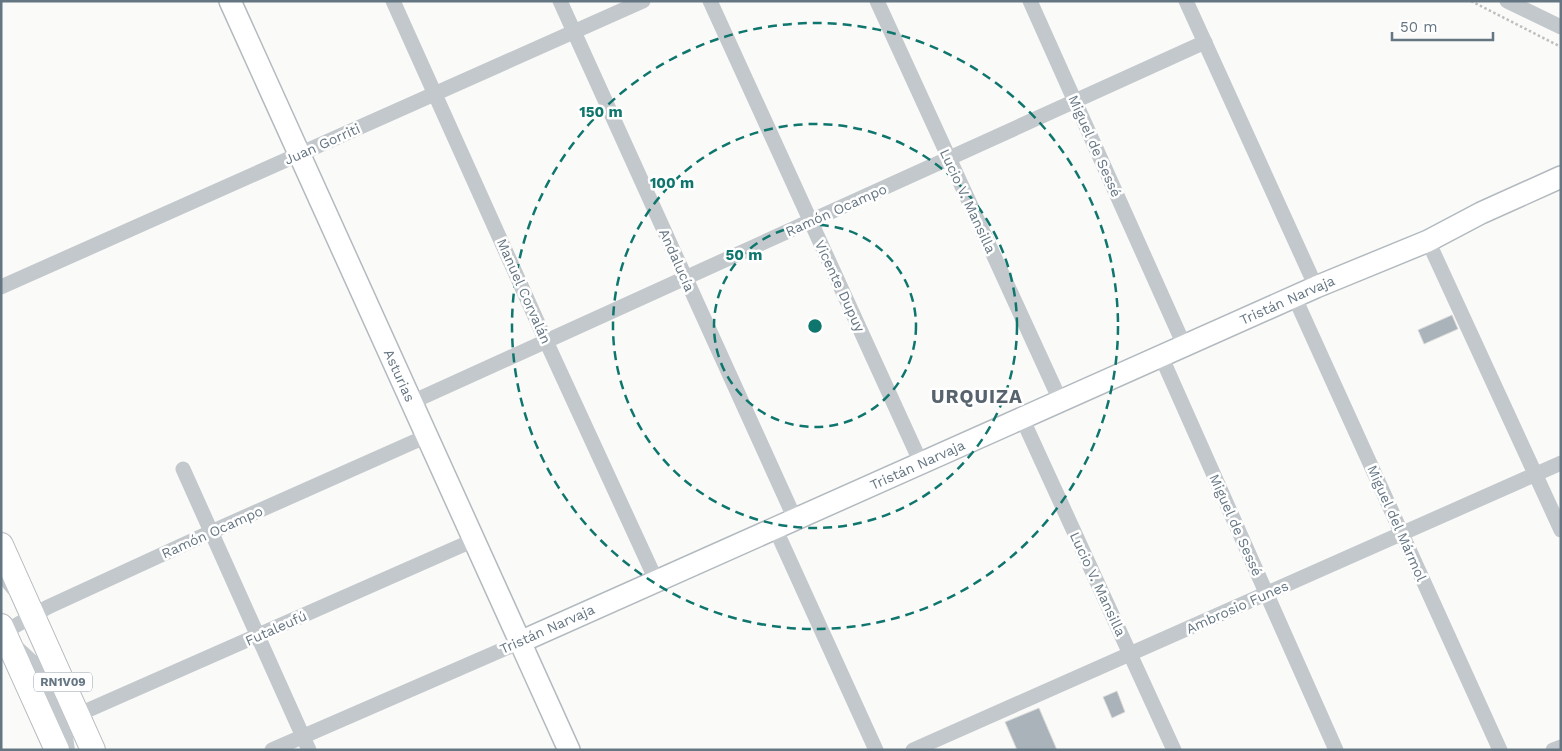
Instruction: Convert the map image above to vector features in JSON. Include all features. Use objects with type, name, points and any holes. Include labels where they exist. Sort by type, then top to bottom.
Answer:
[{"type":"main road","name":"RN1V09","points":[[1,544],[92,750]]},
{"type":"main road","name":"RN1V09","points":[[2,631],[57,750]]},
{"type":"street","name":"Asturias","points":[[230,1],[301,154],[569,750]]},
{"type":"street","name":"Manuel Corvalán","points":[[393,1],[656,580]]},
{"type":"street","name":"Andalucía","points":[[560,1],[795,519]]},
{"type":"street","name":"Juan Gorriti","points":[[1,287],[643,1]]},
{"type":"street","name":"Vicente Dupuy","points":[[710,1],[921,462]]},
{"type":"street","name":"Lucio V. Mansilla","points":[[876,1],[1060,400]]},
{"type":"street","name":"Miguel de Sessé","points":[[1030,1],[1184,345]]},
{"type":"street","points":[[1186,1],[1316,287]]},
{"type":"street","points":[[1507,1],[1561,27]]},
{"type":"street","name":"Ramón Ocampo","points":[[412,402],[1205,42]]},
{"type":"street","name":"Tristán Narvaja","points":[[272,750],[306,743],[656,580],[1294,296],[1428,241],[1561,177]]},
{"type":"street","points":[[1428,241],[1561,530]]},
{"type":"street","name":"Miguel del Mármol","points":[[1294,296],[1500,750]]},
{"type":"street","name":"Miguel de Sessé","points":[[1161,356],[1336,750]]},
{"type":"street","name":"Lucio V. Mansilla","points":[[1022,418],[1174,750]]},
{"type":"street","name":"Ramón Ocampo","points":[[2,631],[33,614],[211,532],[427,436]]},
{"type":"street","name":"Ambrosio Funes","points":[[913,750],[1561,463]]},
{"type":"street","points":[[183,469],[306,743]]},
{"type":"street","points":[[775,528],[876,750]]},
{"type":"street","name":"Futaleufú","points":[[77,715],[474,540]]},
{"type":"street","points":[[1553,750],[1561,746]]},
{"type":"lane","points":[[1,579],[33,614]]},
{"type":"lane","points":[[2,631],[34,659],[69,737],[71,750]]},
{"type":"path","points":[[1471,1],[1561,47]]},
{"type":"building","points":[[1452,315],[1458,329],[1424,344],[1418,330]]},
{"type":"building","points":[[1117,691],[1125,712],[1112,718],[1103,697]]},
{"type":"building","points":[[1039,708],[1057,750],[1017,750],[1005,722]]},
{"type":"district","name":"URQUIZA","points":[[977,396]]}]
